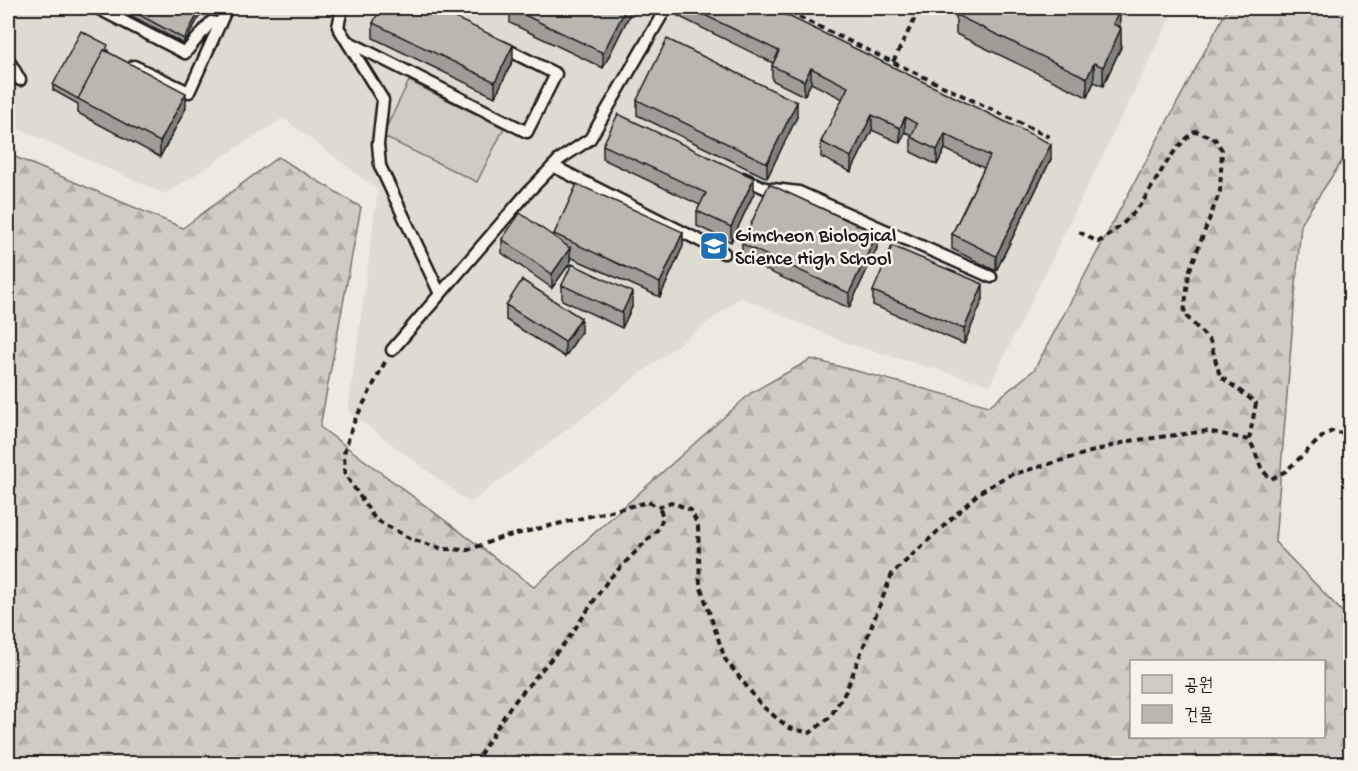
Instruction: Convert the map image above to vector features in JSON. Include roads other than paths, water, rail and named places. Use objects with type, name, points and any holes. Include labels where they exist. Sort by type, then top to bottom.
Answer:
[{"type":"lane","points":[[97,8],[185,53],[211,22],[220,24]]},
{"type":"lane","points":[[129,64],[189,92],[227,8]]},
{"type":"lane","points":[[342,8],[338,27],[382,100],[378,144],[380,166],[441,294]]},
{"type":"lane","points":[[392,350],[553,166],[590,139],[666,8]]},
{"type":"lane","points":[[347,41],[527,132],[556,74],[495,43]]},
{"type":"lane","points":[[8,59],[20,80]]},
{"type":"lane","points":[[604,113],[615,118]]},
{"type":"lane","points":[[553,166],[724,253]]},
{"type":"lane","points":[[733,173],[765,188],[799,192],[991,277]]},
{"type":"place","name":"Gimcheon Biological Science High School","points":[[714,246]]}]
